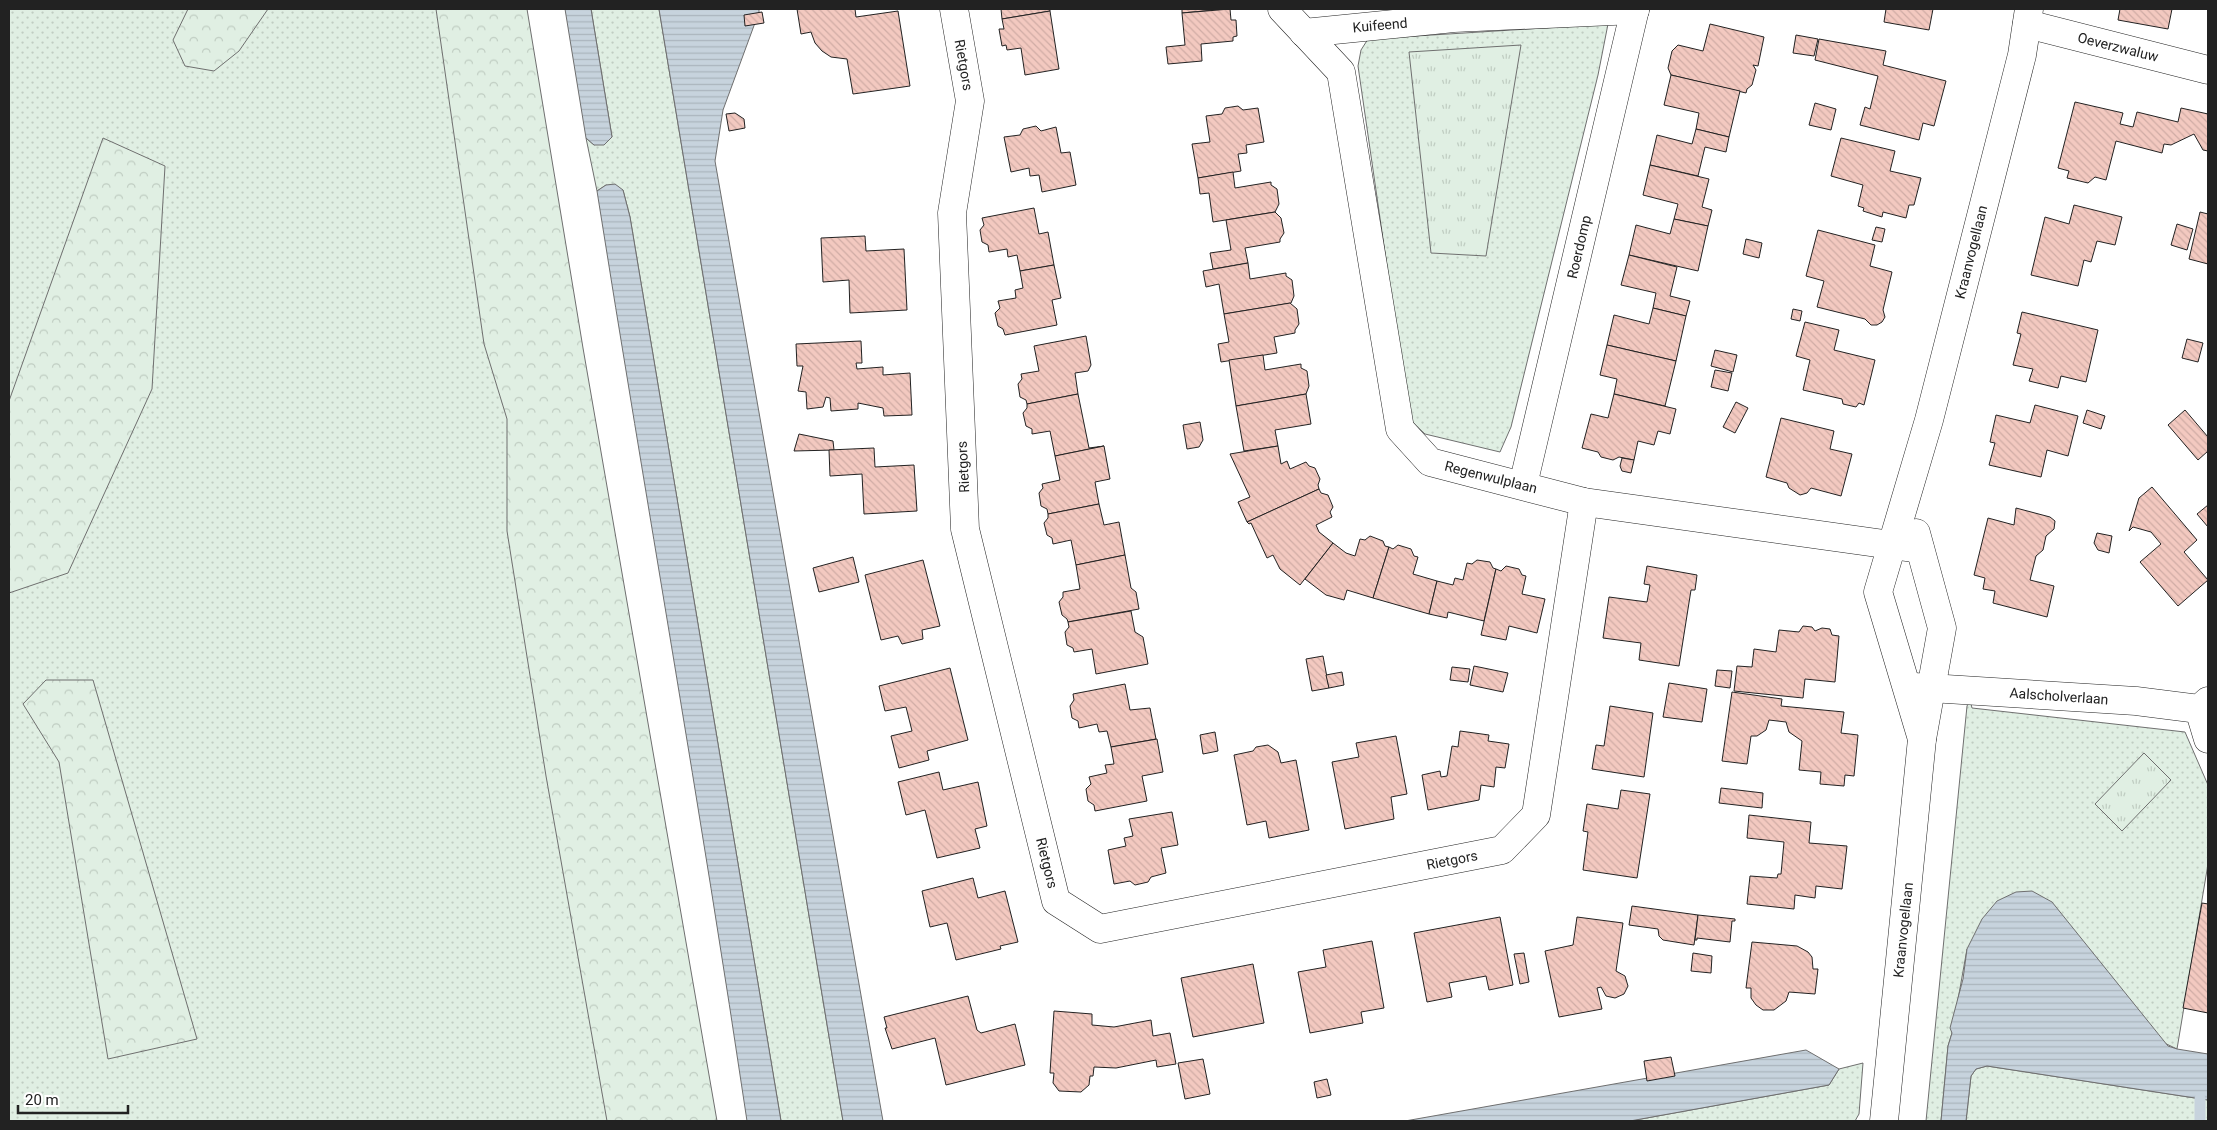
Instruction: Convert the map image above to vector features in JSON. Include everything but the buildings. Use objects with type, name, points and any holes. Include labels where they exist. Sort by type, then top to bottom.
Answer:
[{"type":"street","name":"Rietgors","points":[[954,9],[970,101],[952,213],[966,528],[1056,901],[1100,929],[1502,850],[1536,815],[1584,502]]},
{"type":"street","name":"Regenwulplaan","points":[[1282,9],[1341,72],[1400,429],[1430,462],[1584,502],[1920,549]]},
{"type":"street","name":"Kuifeend","points":[[1304,32],[1454,18],[1635,9]]},
{"type":"street","name":"Roerdomp","points":[[1523,485],[1635,9]]},
{"type":"street","name":"Oeverzwaluw","points":[[2028,16],[2208,70]]},
{"type":"street","name":"Kraanvogellaan","points":[[1884,1121],[1922,740],[1918,687],[1878,592],[1929,420],[2022,55],[2028,16]]},
{"type":"street","name":"Kraanvogellaan","points":[[1908,494],[1920,549],[1942,628],[1918,687]]},
{"type":"street","name":"Aalscholverlaan","points":[[1918,687],[2203,705]]},
{"type":"street","points":[[2203,705],[2208,739]]},
{"type":"green space","points":[[9,9],[524,9],[709,1121],[9,1121]]},
{"type":"green space","points":[[188,9],[268,9],[239,51],[214,71],[185,66],[173,40]]},
{"type":"green space","points":[[436,9],[527,9],[583,348],[717,1121],[607,1121],[546,776],[507,531],[507,419],[484,344]]},
{"type":"green space","points":[[591,9],[659,9],[843,1121],[781,1121],[630,217],[623,190],[606,185],[597,191],[586,138],[594,145],[612,137]]},
{"type":"green space","points":[[1608,24],[1598,75],[1511,427],[1500,452],[1425,434],[1407,417],[1402,370],[1358,66],[1361,50],[1368,39]]},
{"type":"green space","points":[[1521,45],[1486,256],[1431,253],[1409,52]]},
{"type":"green space","points":[[103,138],[165,166],[152,389],[68,573],[9,593],[9,401]]},
{"type":"green space","points":[[46,680],[93,680],[197,1039],[108,1059],[59,762],[23,704]]},
{"type":"green space","points":[[1970,700],[1972,708],[2185,732],[2208,785],[2208,864],[2177,1049],[1967,949],[1948,1046],[1941,1121],[1926,1121],[1967,706]]},
{"type":"green space","points":[[2144,753],[2171,780],[2122,831],[2095,804]]},
{"type":"green space","points":[[1863,1063],[1859,1114],[1855,1121],[1630,1121],[1829,1085],[1839,1069]]},
{"type":"green space","points":[[1987,1066],[2208,1100],[2208,1121],[1966,1121],[1971,1076],[1976,1069]]},
{"type":"shaded area","points":[[565,9],[591,9],[612,137],[604,145],[594,145],[586,138]]},
{"type":"shaded area","points":[[659,9],[759,9],[723,110],[715,161],[883,1121],[843,1121]]},
{"type":"shaded area","points":[[615,184],[623,190],[630,217],[781,1121],[747,1121],[711,888],[597,191],[606,185]]},
{"type":"shaded area","points":[[2032,891],[2052,902],[2168,1046],[2208,1054],[2208,1100],[1987,1066],[1976,1069],[1971,1076],[1966,1121],[1941,1121],[1948,1046],[1952,1033],[1950,1028],[1963,979],[1967,949],[1982,919],[1997,901],[2016,892]]},
{"type":"shaded area","points":[[1806,1050],[1839,1069],[1829,1085],[1630,1121],[1405,1121]]},
{"type":"waterway","points":[[2200,1099],[2200,1121]]}]
